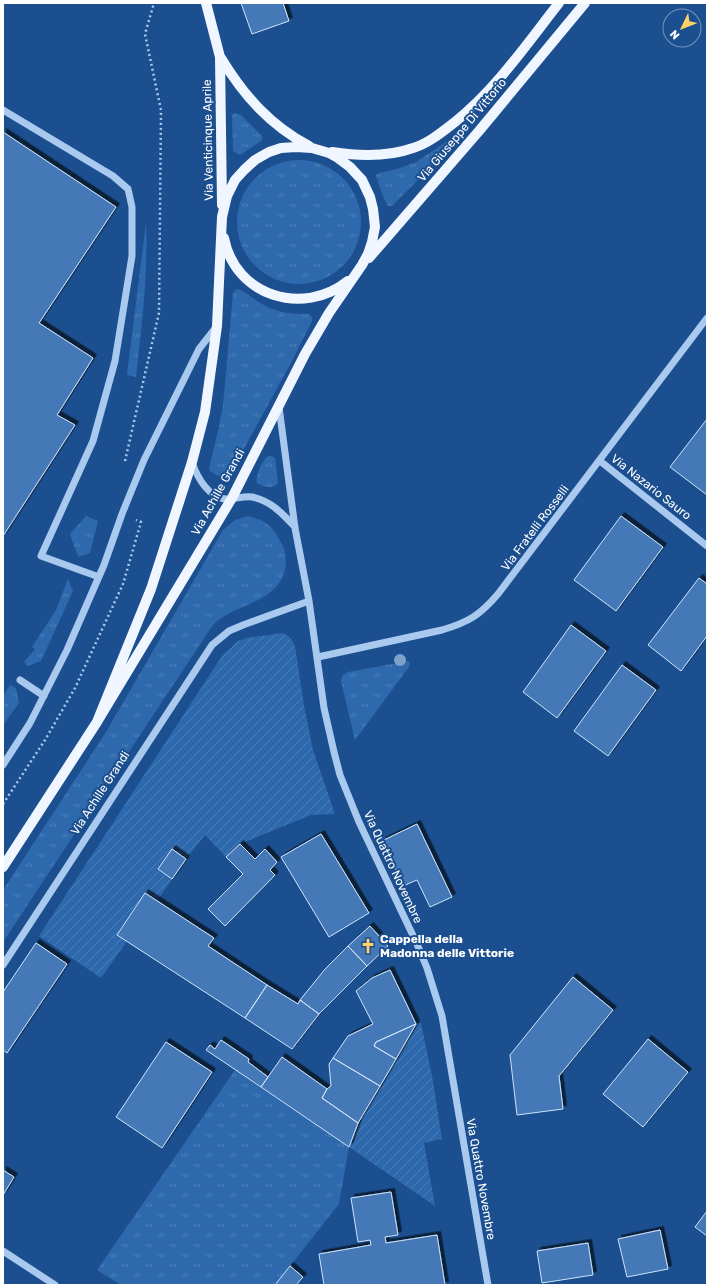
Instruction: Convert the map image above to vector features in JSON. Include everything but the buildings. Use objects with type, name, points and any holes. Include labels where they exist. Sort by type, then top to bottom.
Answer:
[{"type":"main road","name":"Via Venticinque Aprile","points":[[206,3],[220,57],[222,222]]},
{"type":"main road","name":"Via Giuseppe Di Vittorio","points":[[314,148],[350,154],[384,154],[414,148],[434,138],[463,116],[486,93],[559,3]]},
{"type":"main road","name":"Via Giuseppe Di Vittorio","points":[[357,272],[479,131],[585,3]]},
{"type":"main road","name":"Via Venticinque Aprile","points":[[220,57],[234,81],[260,110],[292,135],[314,148]]},
{"type":"main road","name":"Via Achille Grandi","points":[[3,867],[97,722],[232,498],[319,329],[368,254],[374,234],[374,217],[370,197],[362,180],[350,167],[333,155],[314,148],[281,148],[264,155],[249,164],[237,178],[229,191],[225,201],[222,222],[217,326],[204,412],[192,462],[151,589],[97,722]]},
{"type":"main road","name":"Via Achille Grandi","points":[[222,222],[223,235],[227,250],[239,271],[255,286],[276,296],[300,299],[323,295],[344,284],[357,272]]},
{"type":"street","points":[[3,110],[113,176],[128,189],[132,207],[132,256],[115,361],[93,441],[41,556],[99,577]]},
{"type":"street","name":"Via Fratelli Rosselli","points":[[318,657],[457,626],[484,610],[503,588],[600,461],[707,318]]},
{"type":"street","points":[[3,765],[6,753],[30,723],[67,650],[99,577],[144,460],[199,349],[217,326]]},
{"type":"street","name":"Via Quattro Novembre","points":[[279,406],[295,528],[309,601],[324,708],[334,752],[340,775],[359,822],[425,962],[442,1016],[488,1285]]},
{"type":"street","name":"Via Nazario Sauro","points":[[600,461],[707,546]]},
{"type":"street","points":[[192,462],[199,478],[209,490],[221,498],[246,496],[269,503],[295,528]]},
{"type":"street","name":"Via Achille Grandi","points":[[3,965],[212,645],[229,632],[242,625],[309,601]]},
{"type":"street","points":[[20,680],[44,696]]},
{"type":"street","points":[[3,1251],[55,1285]]},
{"type":"path","points":[[124,465],[159,313],[161,110],[145,34],[154,3]]},
{"type":"path","points":[[3,804],[45,740],[75,688],[123,584],[141,522],[122,514]]},
{"type":"green space","points":[[234,113],[241,115],[262,136],[262,140],[260,142],[240,155],[233,151],[232,116]]},
{"type":"green space","points":[[465,127],[468,130],[393,205],[388,206],[377,181],[376,175],[416,162]]},
{"type":"green space","points":[[299,160],[311,161],[323,165],[333,170],[343,178],[351,188],[356,198],[360,210],[360,234],[356,246],[351,256],[343,266],[333,274],[323,279],[311,283],[299,284],[287,283],[275,279],[265,274],[255,266],[247,256],[242,246],[238,234],[237,222],[238,210],[242,198],[247,188],[255,178],[265,170],[275,165],[287,161]]},
{"type":"green space","points":[[146,222],[145,281],[136,377],[127,375]]},
{"type":"green space","points":[[238,289],[267,307],[291,313],[309,314],[312,317],[312,321],[292,361],[228,478],[224,480],[210,471],[209,468],[223,405],[233,293]]},
{"type":"green space","points":[[268,456],[275,458],[278,482],[272,487],[265,487],[257,483],[257,476],[260,468],[263,461]]},
{"type":"green space","points":[[86,516],[98,521],[90,553],[78,557],[70,534]]},
{"type":"green space","points":[[248,516],[269,525],[282,544],[286,563],[281,581],[265,596],[225,616],[216,622],[212,627],[3,942],[3,890],[106,732],[223,530],[235,520]]},
{"type":"green space","points":[[68,579],[73,591],[41,661],[28,666],[24,662],[35,649],[32,647],[56,610]]},
{"type":"green space","points":[[283,633],[293,641],[295,646],[304,706],[313,750],[335,814],[311,815],[240,844],[226,857],[205,835],[186,859],[172,849],[158,869],[172,879],[157,901],[145,893],[117,934],[127,941],[101,978],[39,936],[222,656],[238,641],[246,638]]},
{"type":"green space","points":[[408,661],[410,663],[409,667],[355,740],[341,681],[342,676],[348,672]]},
{"type":"green space","points":[[10,685],[16,688],[19,703],[3,725],[3,696]]},
{"type":"green space","points":[[421,1023],[433,1081],[442,1139],[424,1143],[435,1206],[349,1147],[358,1123],[416,1024]]},
{"type":"green space","points":[[235,1070],[349,1147],[339,1204],[275,1285],[121,1285],[97,1270]]},
{"type":"place","name":"Cappella della Madonna delle Vittorie","points":[[368,946]]}]
